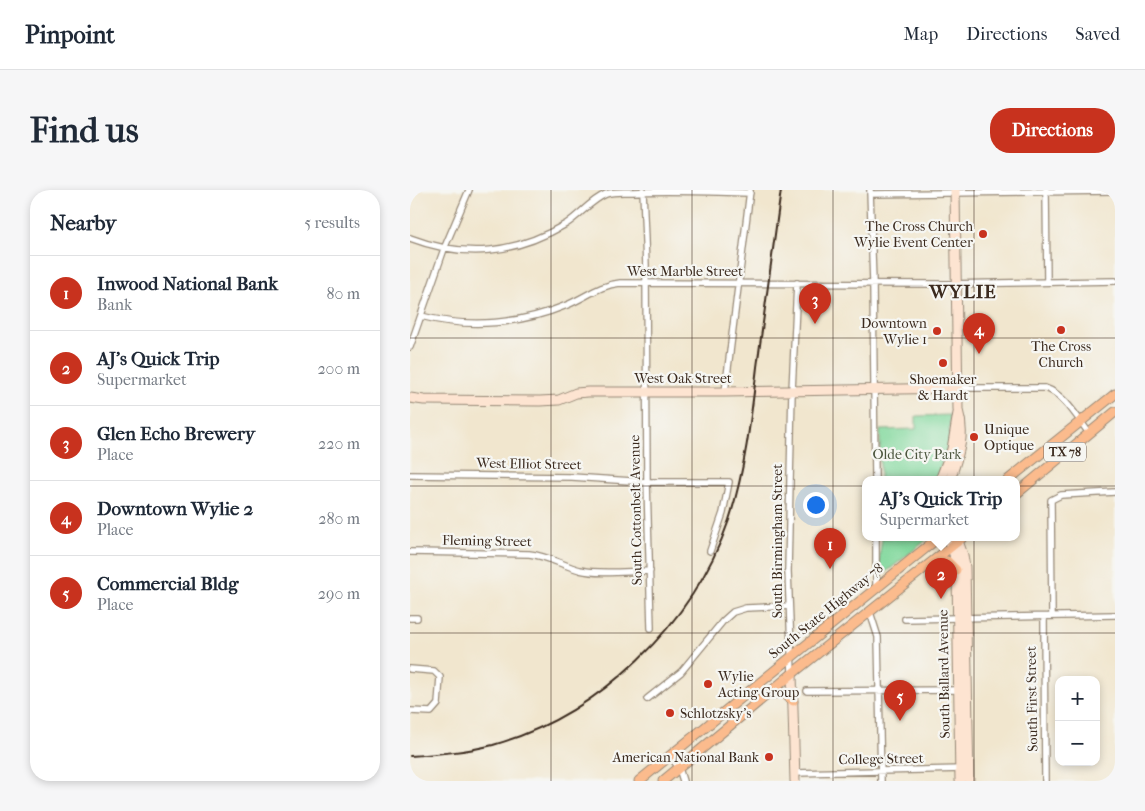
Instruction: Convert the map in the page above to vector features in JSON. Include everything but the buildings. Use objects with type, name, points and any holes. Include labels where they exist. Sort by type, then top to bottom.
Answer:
[{"type":"main road","points":[[942,476],[952,449],[958,410],[955,191]]},
{"type":"main road","name":"West Oak Street","points":[[410,398],[424,400],[540,401],[559,400],[576,393],[588,392],[958,388]]},
{"type":"main road","name":"TX 78","points":[[1013,476],[1115,394]]},
{"type":"main road","points":[[951,476],[961,447],[961,420],[958,410]]},
{"type":"main road","name":"TX 78","points":[[1020,491],[1115,412]]},
{"type":"main road","name":"South State Highway 78","points":[[639,781],[934,541]]},
{"type":"main road","name":"South State Highway 78","points":[[663,781],[957,541]]},
{"type":"main road","name":"South Ballard Avenue","points":[[957,541],[956,570],[962,618]]},
{"type":"main road","name":"South Ballard Avenue","points":[[957,541],[965,567],[962,618],[964,769],[960,781]]},
{"type":"main road","points":[[932,562],[947,562],[956,570]]},
{"type":"main road","name":"South Birmingham Street","points":[[792,674],[795,777]]},
{"type":"main road","points":[[769,694],[784,693],[793,702]]},
{"type":"main road","name":"South Ballard Avenue","points":[[964,769],[969,781]]},
{"type":"street","points":[[410,346],[444,249],[468,190]]},
{"type":"street","points":[[410,238],[444,249],[475,252],[512,247],[535,240],[552,232],[569,222],[606,194],[644,191],[750,192],[725,392]]},
{"type":"street","name":"South Cottonbelt Avenue","points":[[644,191],[647,482],[652,628]]},
{"type":"street","points":[[1046,191],[1047,282]]},
{"type":"street","points":[[875,476],[870,192],[1115,191]]},
{"type":"street","name":"West Marble Street","points":[[421,316],[439,321],[474,324],[530,318],[565,306],[610,284],[1115,282]]},
{"type":"street","name":"South Birmingham Street","points":[[792,674],[788,571],[792,391],[797,283]]},
{"type":"street","points":[[958,388],[1045,388],[1058,395],[1089,433]]},
{"type":"street","name":"West Elliot Street","points":[[410,475],[572,477],[647,482],[729,482],[723,513],[710,550]]},
{"type":"street","points":[[1052,616],[1051,500],[1062,495],[1115,492]]},
{"type":"street","points":[[876,541],[876,588]]},
{"type":"street","name":"Fleming Street","points":[[410,552],[529,554],[546,556],[567,565],[589,571],[650,571]]},
{"type":"street","points":[[647,699],[681,672],[732,612],[746,608],[789,606]]},
{"type":"street","points":[[870,612],[878,637],[881,781]]},
{"type":"street","points":[[905,619],[1115,615]]},
{"type":"street","name":"South First Street","points":[[1044,617],[1045,781]]},
{"type":"street","points":[[410,669],[434,670],[440,677],[438,704],[432,712],[410,711]]},
{"type":"street","points":[[807,691],[962,690]]},
{"type":"street","points":[[670,755],[680,768],[683,781]]},
{"type":"street","name":"College Street","points":[[795,777],[964,769]]},
{"type":"green space","name":"Olde City Park","points":[[950,415],[949,442],[937,476],[880,476],[880,430],[916,429],[916,416]]},
{"type":"green space","points":[[882,541],[925,541],[885,573],[882,571],[880,554]]},
{"type":"railway","points":[[410,756],[462,751],[493,745],[532,731],[570,712],[605,688],[637,660],[666,629],[692,595],[713,558],[729,520],[739,483],[750,425],[781,190]]},
{"type":"place","name":"The Cross Church Wylie Event Center","points":[[983,234]]},
{"type":"place","name":"Glen Echo Brewery","points":[[815,324]]},
{"type":"place","name":"The Cross Church","points":[[1061,330]]},
{"type":"place","name":"Downtown Wylie 1","points":[[937,331]]},
{"type":"place","name":"Downtown Wylie 2","points":[[979,354]]},
{"type":"place","name":"Shoemaker & Hardt","points":[[943,363]]},
{"type":"place","name":"Unique Optique","points":[[974,437]]},
{"type":"place","name":"Inwood National Bank","points":[[830,569]]},
{"type":"place","name":"AJ's Quick Trip","points":[[941,599]]},
{"type":"place","name":"Wylie Acting Group","points":[[708,684]]},
{"type":"place","name":"Schlotzsky's","points":[[670,713]]},
{"type":"place","name":"Commercial Bldg","points":[[900,721]]},
{"type":"place","name":"American National Bank","points":[[769,757]]},
{"type":"district","name":"WYLIE","points":[[963,292]]}]
